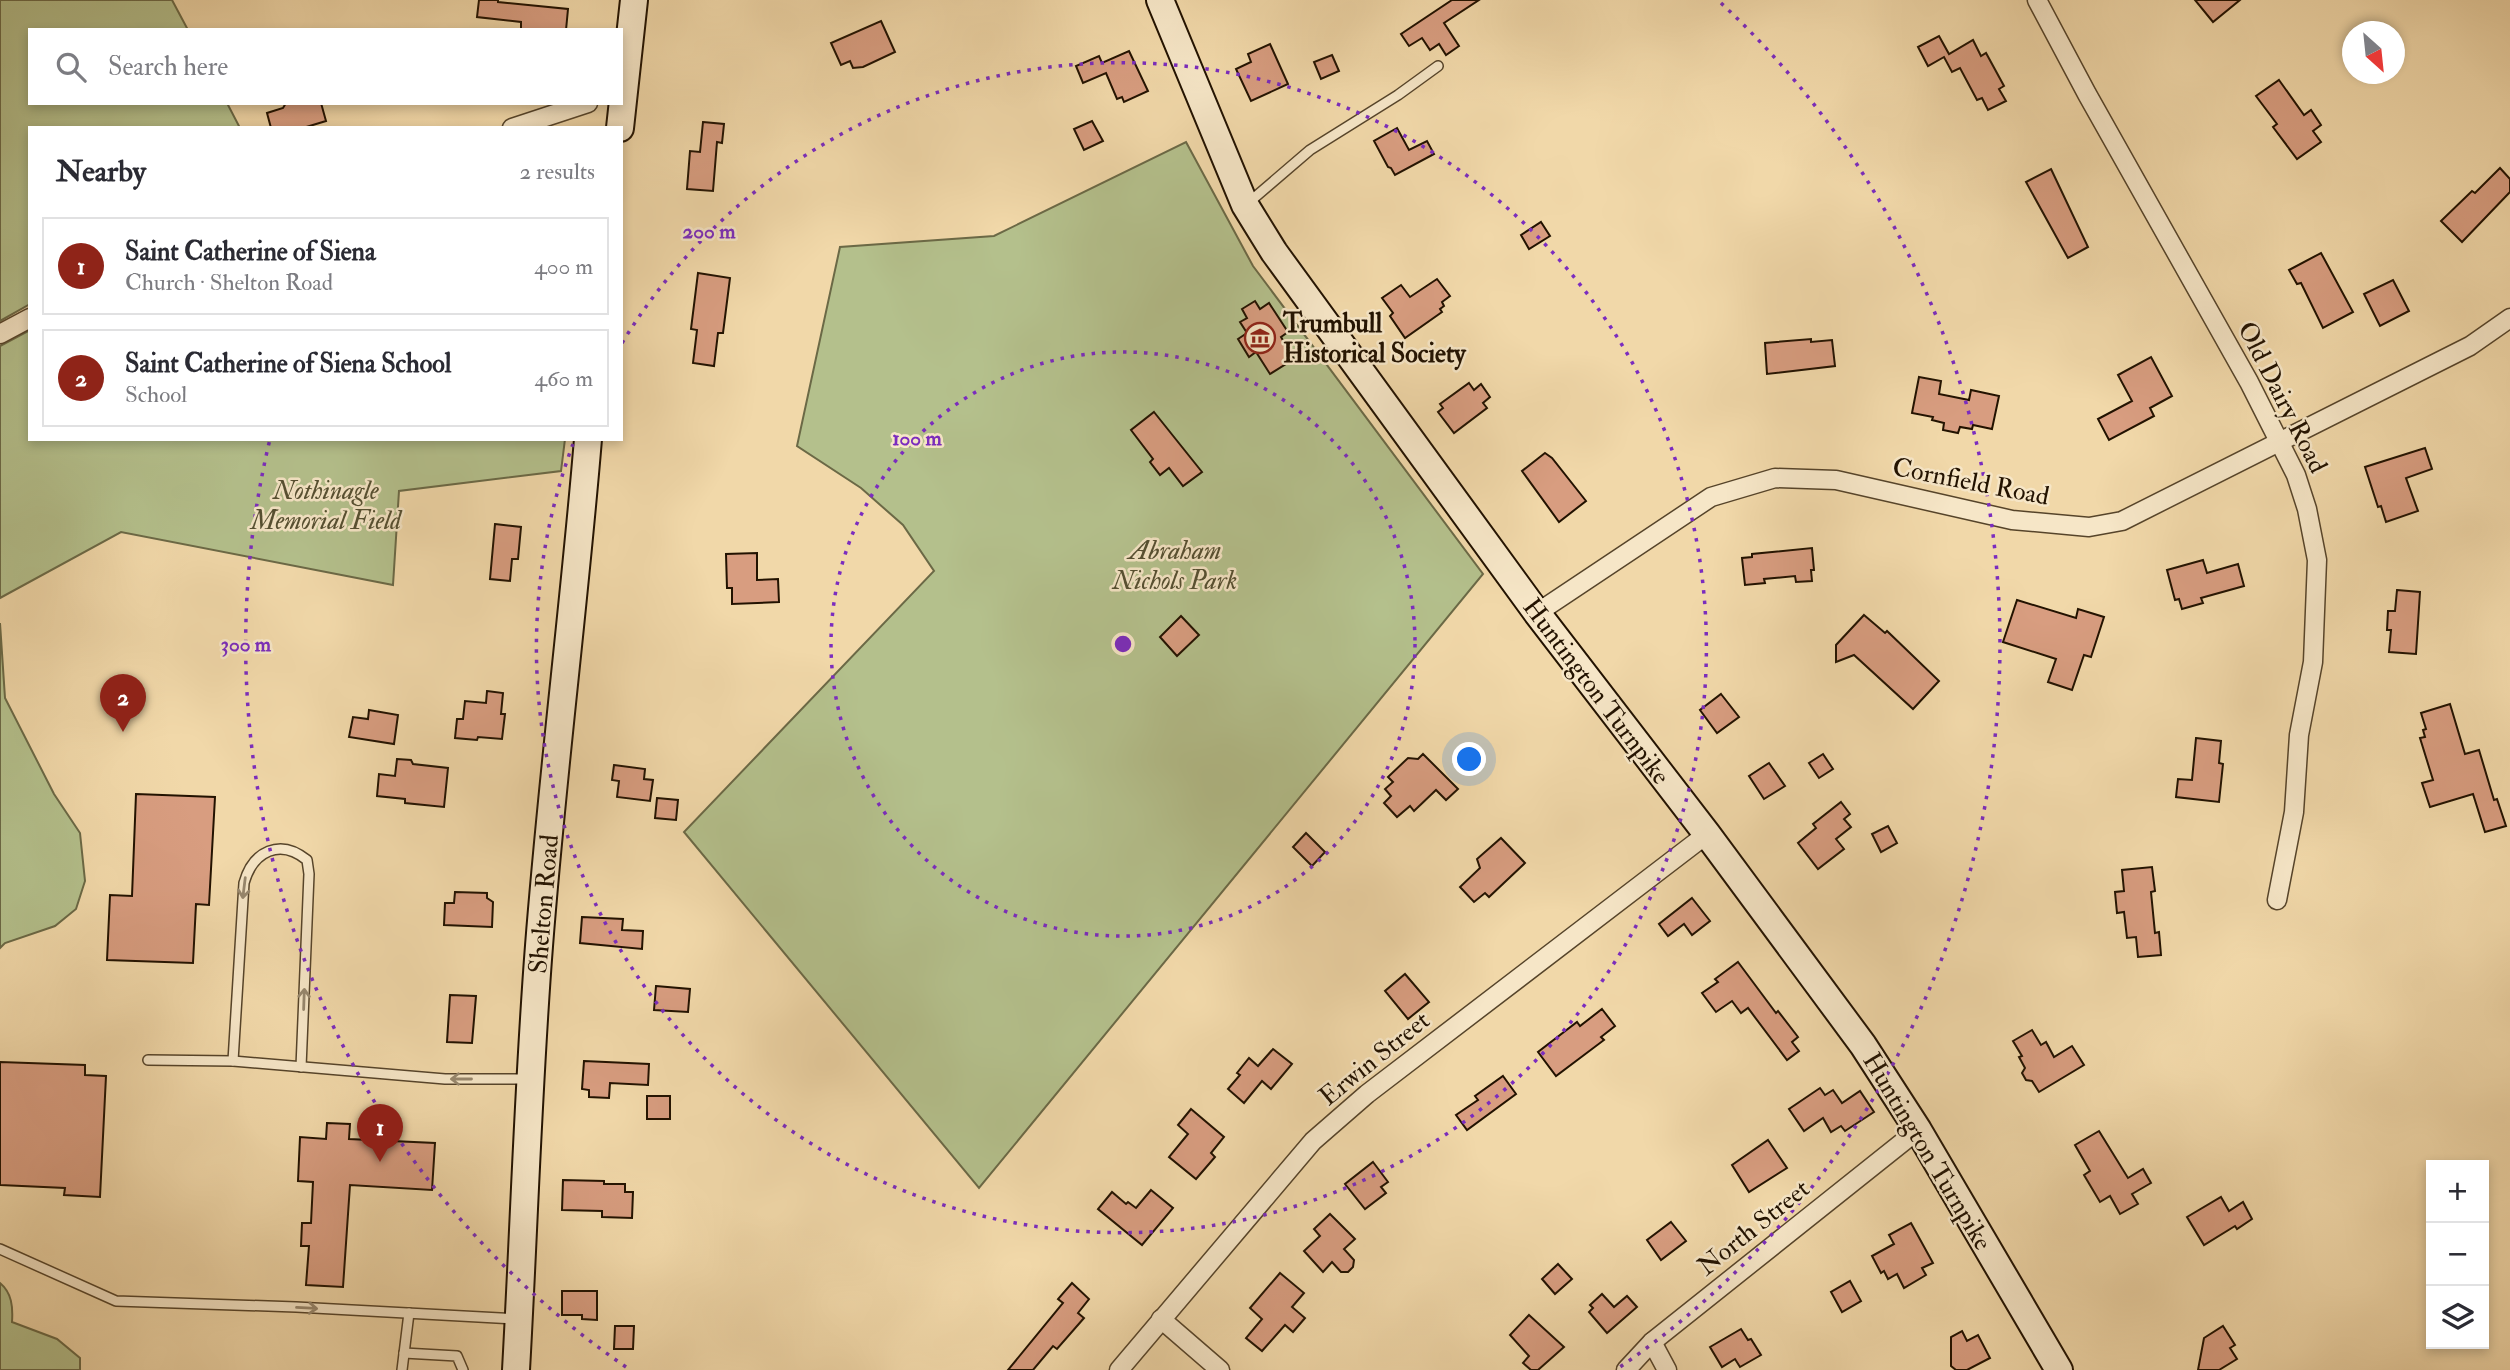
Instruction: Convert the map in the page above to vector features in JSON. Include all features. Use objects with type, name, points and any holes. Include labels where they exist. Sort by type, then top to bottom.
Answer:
[{"type":"main road","points":[[623,85],[634,0]]},
{"type":"main road","name":"Huntington Turnpike","points":[[1160,0],[1245,205],[1274,252],[1536,613],[1821,985],[1918,1130],[2059,1370]]},
{"type":"main road","points":[[620,126],[621,105]]},
{"type":"main road","name":"Shelton Road","points":[[516,1370],[530,1079],[545,878],[588,441]]},
{"type":"street","name":"Old Dairy Road","points":[[2038,0],[2087,94],[2242,370],[2297,475],[2307,509],[2317,560],[2312,662],[2299,735],[2294,812],[2277,901]]},
{"type":"street","points":[[518,126],[582,105]]},
{"type":"street","name":"Cornfield Road","points":[[1536,613],[1711,496],[1775,478],[1836,480],[2012,520],[2089,527],[2122,521],[2470,346],[2510,318]]},
{"type":"street","points":[[0,334],[28,319]]},
{"type":"street","name":"Erwin Street","points":[[1119,1370],[1313,1142],[1367,1094],[1707,834]]},
{"type":"street","name":"North Street","points":[[1626,1370],[1652,1342],[1918,1130]]},
{"type":"street","points":[[1161,1319],[1220,1370]]},
{"type":"street","points":[[1652,1342],[1667,1370]]},
{"type":"lane","points":[[1245,205],[1310,150],[1398,95],[1438,66]]},
{"type":"lane","points":[[233,1061],[244,883],[248,869],[258,857],[288,849],[306,860],[309,874],[301,1067]]},
{"type":"lane","points":[[148,1060],[233,1061],[445,1079],[530,1079]]},
{"type":"lane","points":[[0,1249],[116,1301],[519,1319]]},
{"type":"lane","points":[[402,1370],[409,1313]]},
{"type":"lane","points":[[404,1353],[457,1356],[463,1370]]},
{"type":"green space","points":[[0,0],[172,0],[187,28],[28,28],[28,105],[228,105],[239,126],[28,126],[28,305],[0,321]]},
{"type":"green space","name":"Abraham Nichols Park","points":[[1186,142],[1253,266],[1483,574],[979,1188],[684,832],[934,571],[903,525],[861,488],[797,446],[840,247],[994,236]]},
{"type":"green space","name":"Nothinagle Memorial Field","points":[[28,331],[28,441],[565,441],[561,471],[399,491],[393,585],[121,532],[0,598],[0,346]]},
{"type":"green space","points":[[0,623],[5,698],[54,794],[80,833],[85,881],[76,909],[55,926],[5,943],[0,948]]},
{"type":"green space","points":[[0,1283],[11,1301],[12,1322],[57,1339],[80,1358],[80,1370],[0,1370]]},
{"type":"building","points":[[479,0],[568,9],[566,28],[521,28],[521,22],[477,17]]},
{"type":"building","points":[[1452,0],[1479,0],[1444,23],[1459,46],[1446,55],[1439,44],[1430,50],[1422,38],[1409,46],[1401,34]]},
{"type":"building","points":[[2195,0],[2240,0],[2213,22]]},
{"type":"building","points":[[881,21],[895,52],[863,67],[853,68],[850,61],[841,65],[831,43]]},
{"type":"building","points":[[1939,36],[1949,54],[1973,40],[1981,56],[1986,53],[2004,86],[1999,89],[2006,101],[1988,110],[1982,98],[1977,100],[1960,68],[1952,72],[1944,57],[1928,66],[1918,47]]},
{"type":"building","points":[[1270,44],[1288,84],[1251,101],[1236,69],[1251,62],[1248,54]]},
{"type":"building","points":[[1129,51],[1148,91],[1124,102],[1122,97],[1117,99],[1106,73],[1083,83],[1076,66],[1099,56],[1102,63]]},
{"type":"building","points":[[1332,55],[1339,71],[1321,79],[1314,62]]},
{"type":"building","points":[[2279,80],[2304,115],[2311,110],[2321,125],[2313,131],[2321,142],[2297,159],[2273,127],[2277,124],[2256,96]]},
{"type":"building","points":[[285,105],[322,105],[326,121],[310,126],[270,126],[267,113]]},
{"type":"building","points":[[1092,121],[1103,141],[1084,150],[1074,129]]},
{"type":"building","points":[[703,122],[724,124],[722,143],[717,142],[713,191],[687,189],[690,151],[700,152]]},
{"type":"building","points":[[1397,128],[1409,150],[1427,141],[1434,154],[1395,175],[1374,141]]},
{"type":"building","points":[[2500,168],[2510,179],[2510,192],[2462,242],[2441,221]]},
{"type":"building","points":[[2051,169],[2088,247],[2068,258],[2026,182]]},
{"type":"building","points":[[1541,222],[1550,236],[1529,249],[1521,235]]},
{"type":"building","points":[[2321,253],[2353,312],[2323,328],[2301,283],[2297,284],[2289,270]]},
{"type":"building","points":[[698,273],[730,278],[723,333],[718,333],[714,366],[693,363],[697,330],[691,329]]},
{"type":"building","points":[[1437,279],[1450,296],[1442,302],[1442,312],[1405,338],[1382,298],[1401,285],[1410,297]]},
{"type":"building","points":[[2393,280],[2409,311],[2380,326],[2364,294]]},
{"type":"building","name":"Trumbull Historical Society","points":[[1255,301],[1260,309],[1269,303],[1288,332],[1281,337],[1294,359],[1270,374],[1256,352],[1249,357],[1238,339],[1247,333],[1240,322],[1247,318],[1242,309]]},
{"type":"building","points":[[1811,339],[1811,342],[1832,340],[1835,366],[1767,374],[1765,343]]},
{"type":"building","points":[[2151,357],[2172,396],[2150,408],[2154,416],[2109,440],[2098,419],[2132,401],[2118,375]]},
{"type":"building","points":[[1919,377],[1941,381],[1939,394],[1969,400],[1971,390],[1999,396],[1992,429],[1973,425],[1972,429],[1960,427],[1958,433],[1943,430],[1944,423],[1932,420],[1933,417],[1912,413]]},
{"type":"building","points":[[1469,383],[1474,390],[1481,384],[1490,397],[1483,403],[1487,408],[1454,433],[1438,412],[1443,408],[1440,404]]},
{"type":"building","points":[[1154,412],[1202,472],[1183,486],[1169,468],[1160,475],[1150,462],[1153,459],[1131,430]]},
{"type":"building","points":[[2425,448],[2432,469],[2406,478],[2418,511],[2386,522],[2381,506],[2378,507],[2365,467]]},
{"type":"building","points":[[1545,453],[1586,501],[1559,522],[1522,471]]},
{"type":"building","points":[[495,524],[521,527],[518,559],[512,559],[510,581],[490,579]]},
{"type":"building","points":[[1812,548],[1812,581],[1796,582],[1795,576],[1764,579],[1765,583],[1745,585],[1742,558],[1752,557],[1752,554]]},
{"type":"building","points":[[757,553],[757,580],[778,579],[779,602],[732,604],[732,588],[727,588],[726,554]]},
{"type":"building","points":[[2203,560],[2207,573],[2238,564],[2244,586],[2201,598],[2203,603],[2182,609],[2179,599],[2175,600],[2167,570]]},
{"type":"building","points":[[2397,590],[2420,592],[2416,654],[2389,652],[2391,630],[2387,630],[2388,611],[2395,611]]},
{"type":"building","points":[[2017,600],[2076,618],[2078,609],[2104,617],[2091,657],[2084,655],[2072,690],[2048,682],[2056,659],[2003,642]]},
{"type":"building","points":[[1864,615],[1885,633],[1887,631],[1939,681],[1913,709],[1854,655],[1836,662],[1836,645]]},
{"type":"building","points":[[1181,616],[1199,635],[1177,656],[1160,637]]},
{"type":"building","points":[[487,691],[503,693],[501,714],[505,714],[502,739],[455,738],[457,719],[463,719],[465,701],[486,703]]},
{"type":"building","points":[[1721,694],[1739,717],[1717,733],[1700,710]]},
{"type":"building","points":[[2450,704],[2465,754],[2479,750],[2494,800],[2497,799],[2506,826],[2485,832],[2473,794],[2430,807],[2422,783],[2433,780],[2420,738],[2425,737],[2423,730],[2426,729],[2421,713]]},
{"type":"building","points":[[369,710],[398,715],[394,744],[349,737],[353,717],[368,719]]},
{"type":"building","points":[[2196,738],[2221,741],[2219,763],[2223,764],[2219,802],[2176,797],[2178,779],[2192,780]]},
{"type":"building","points":[[1423,754],[1458,789],[1446,800],[1436,790],[1414,811],[1410,806],[1397,817],[1384,803],[1391,796],[1385,789],[1393,782],[1388,777],[1408,758],[1418,759]]},
{"type":"building","points":[[1823,754],[1833,769],[1819,778],[1809,763]]},
{"type":"building","points":[[397,759],[411,760],[413,764],[448,768],[444,807],[405,803],[405,799],[377,796],[379,774],[395,776]]},
{"type":"building","points":[[1769,763],[1785,786],[1764,799],[1749,776]]},
{"type":"building","points":[[614,765],[645,769],[644,779],[653,780],[650,801],[617,797],[619,781],[612,780]]},
{"type":"building","points":[[136,794],[215,797],[209,905],[196,904],[193,963],[107,960],[110,895],[132,896]]},
{"type":"building","points":[[657,798],[678,800],[676,820],[655,818]]},
{"type":"building","points":[[1841,802],[1850,814],[1844,819],[1851,827],[1836,839],[1844,849],[1818,869],[1798,843],[1816,828],[1813,824]]},
{"type":"building","points":[[1888,826],[1897,843],[1881,852],[1872,834]]},
{"type":"building","points":[[1306,833],[1325,852],[1312,866],[1293,847]]},
{"type":"building","points":[[1501,838],[1525,863],[1489,897],[1485,893],[1474,902],[1460,887],[1480,868],[1477,859]]},
{"type":"building","points":[[2152,867],[2155,891],[2151,892],[2155,933],[2159,932],[2161,955],[2138,957],[2136,937],[2127,938],[2124,912],[2117,913],[2115,892],[2124,891],[2122,870]]},
{"type":"building","points":[[455,892],[487,893],[487,898],[493,902],[492,927],[444,925],[445,903],[454,903]]},
{"type":"building","points":[[1692,898],[1710,921],[1692,935],[1684,924],[1668,936],[1659,924]]},
{"type":"building","points":[[582,917],[623,919],[622,930],[643,931],[642,949],[580,943]]},
{"type":"building","points":[[1738,962],[1776,1013],[1778,1011],[1798,1037],[1792,1042],[1799,1051],[1787,1060],[1748,1008],[1741,1013],[1732,1001],[1716,1012],[1702,993],[1718,982],[1715,979]]},
{"type":"building","points":[[1405,974],[1429,1002],[1408,1019],[1385,991]]},
{"type":"building","points":[[656,986],[690,989],[688,1012],[654,1010]]},
{"type":"building","points":[[450,995],[476,996],[472,1043],[447,1042]]},
{"type":"building","points":[[1602,1009],[1615,1026],[1601,1037],[1604,1040],[1556,1076],[1538,1052],[1577,1022],[1580,1026]]},
{"type":"building","points":[[2032,1030],[2041,1045],[2046,1042],[2054,1057],[2072,1046],[2084,1065],[2039,1092],[2032,1081],[2026,1080],[2022,1073],[2025,1068],[2019,1057],[2022,1056],[2013,1041]]},
{"type":"building","points":[[1273,1049],[1292,1064],[1271,1089],[1262,1081],[1244,1103],[1228,1089],[1249,1058],[1258,1066]]},
{"type":"building","points":[[584,1061],[649,1064],[648,1085],[610,1083],[609,1098],[589,1097],[589,1090],[582,1089]]},
{"type":"building","points":[[0,1062],[85,1065],[85,1075],[106,1076],[100,1197],[64,1195],[65,1188],[0,1185]]},
{"type":"building","points":[[1503,1076],[1516,1094],[1467,1130],[1456,1115],[1478,1100],[1475,1096]]},
{"type":"building","points":[[1820,1088],[1825,1095],[1833,1090],[1842,1103],[1860,1091],[1874,1112],[1845,1131],[1841,1126],[1831,1132],[1823,1118],[1804,1131],[1789,1109]]},
{"type":"building","points":[[647,1096],[670,1096],[670,1119],[647,1119]]},
{"type":"building","points":[[1191,1109],[1224,1137],[1211,1153],[1215,1157],[1196,1179],[1169,1157],[1188,1134],[1178,1125]]},
{"type":"building","points":[[327,1123],[350,1124],[349,1139],[435,1143],[432,1190],[350,1185],[343,1287],[306,1285],[309,1246],[301,1246],[302,1223],[311,1223],[313,1182],[298,1181],[300,1137],[326,1139]]},
{"type":"building","points":[[2099,1131],[2128,1178],[2143,1169],[2151,1183],[2132,1194],[2138,1204],[2120,1214],[2110,1196],[2100,1202],[2084,1175],[2090,1171],[2075,1145]]},
{"type":"building","points":[[1768,1140],[1787,1168],[1749,1192],[1732,1165]]},
{"type":"building","points":[[1373,1162],[1388,1182],[1381,1187],[1386,1193],[1365,1209],[1345,1184]]},
{"type":"building","points":[[563,1180],[625,1184],[625,1192],[633,1192],[632,1218],[602,1217],[602,1211],[562,1210]]},
{"type":"building","points":[[1151,1190],[1173,1208],[1142,1245],[1098,1209],[1112,1192],[1126,1204],[1128,1202],[1136,1208]]},
{"type":"building","points":[[2221,1197],[2229,1211],[2243,1202],[2252,1219],[2204,1245],[2187,1217]]},
{"type":"building","points":[[1330,1214],[1355,1239],[1344,1249],[1354,1260],[1353,1267],[1348,1272],[1341,1272],[1332,1262],[1323,1272],[1304,1251],[1320,1236],[1314,1229]]},
{"type":"building","points":[[1671,1222],[1686,1241],[1661,1260],[1647,1240]]},
{"type":"building","points":[[1911,1223],[1933,1263],[1922,1268],[1926,1275],[1904,1288],[1897,1274],[1888,1279],[1884,1271],[1881,1273],[1872,1256],[1894,1244],[1889,1235]]},
{"type":"building","points":[[1558,1264],[1572,1279],[1555,1294],[1542,1279]]},
{"type":"building","points":[[1280,1273],[1304,1293],[1292,1307],[1305,1318],[1293,1332],[1285,1325],[1262,1351],[1246,1338],[1262,1319],[1250,1308]]},
{"type":"building","points":[[1850,1281],[1861,1301],[1842,1312],[1831,1292]]},
{"type":"building","points":[[1072,1283],[1089,1299],[1078,1313],[1084,1318],[1057,1349],[1053,1346],[1033,1370],[1008,1370],[1063,1303],[1058,1299]]},
{"type":"building","points":[[562,1291],[597,1291],[597,1320],[582,1319],[582,1315],[562,1315]]},
{"type":"building","points":[[1602,1294],[1614,1307],[1627,1296],[1637,1307],[1607,1333],[1589,1312],[1593,1308],[1590,1305]]},
{"type":"building","points":[[1529,1315],[1564,1347],[1538,1370],[1531,1370],[1523,1363],[1529,1356],[1510,1335]]},
{"type":"building","points":[[615,1326],[634,1326],[633,1349],[614,1349]]},
{"type":"building","points":[[2223,1326],[2235,1345],[2230,1348],[2237,1359],[2219,1370],[2198,1370],[2204,1338]]},
{"type":"building","points":[[1741,1329],[1761,1355],[1740,1367],[1735,1359],[1722,1367],[1710,1347]]},
{"type":"building","points":[[1962,1331],[1967,1341],[1978,1335],[1990,1358],[1967,1370],[1956,1370],[1951,1366],[1951,1337]]},
{"type":"place","name":"Trumbull Historical Society","points":[[1260,338]]},
{"type":"place","name":"Saint Catherine of Siena School","points":[[123,732]]},
{"type":"place","name":"Saint Catherine of Siena","points":[[380,1162]]}]
